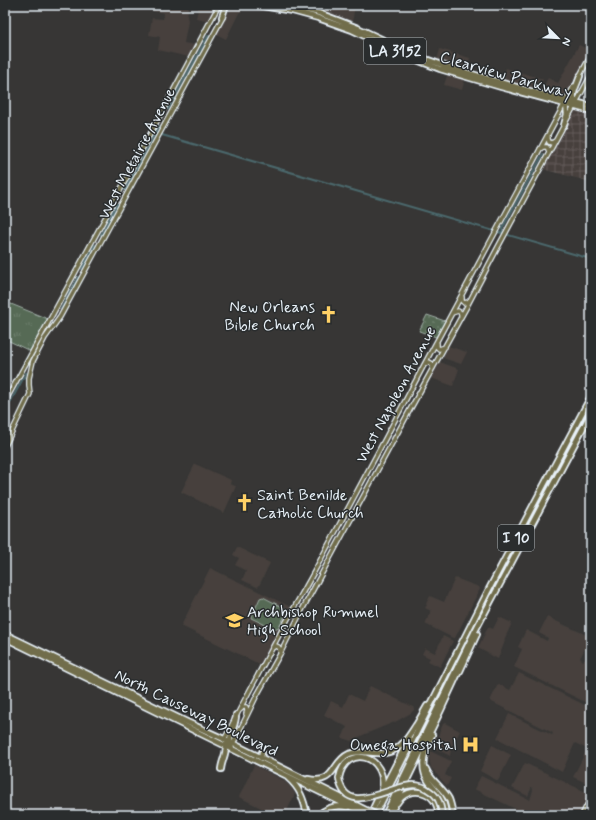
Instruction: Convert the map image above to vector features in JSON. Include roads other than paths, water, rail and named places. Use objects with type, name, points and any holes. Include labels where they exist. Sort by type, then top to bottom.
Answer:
[{"type":"highway","points":[[222,17],[226,5]]},
{"type":"highway","name":"Clearview Parkway","points":[[258,5],[303,13],[331,22],[424,63],[458,75],[460,73],[565,102],[591,106]]},
{"type":"highway","name":"Clearview Parkway","points":[[283,5],[332,18],[426,59],[468,75],[477,75],[565,102]]},
{"type":"highway","points":[[354,31],[367,35],[369,33]]},
{"type":"highway","points":[[370,39],[372,37],[386,42]]},
{"type":"highway","points":[[575,104],[573,98],[574,92],[580,76]]},
{"type":"highway","points":[[564,125],[567,113],[565,102]]},
{"type":"highway","name":"Clearview Parkway","points":[[575,104],[579,108],[591,111]]},
{"type":"highway","name":"I 10","points":[[376,815],[442,680],[591,396]]},
{"type":"highway","name":"I 10","points":[[388,815],[475,631],[591,413]]},
{"type":"highway","points":[[388,815],[441,710],[499,586]]},
{"type":"highway","points":[[446,815],[443,800],[425,775],[424,757],[430,739],[479,630]]},
{"type":"highway","name":"North Causeway Boulevard","points":[[5,634],[187,722],[228,744],[236,751],[259,758],[281,774],[376,815]]},
{"type":"highway","name":"North Causeway Boulevard","points":[[5,638],[296,775],[353,808],[369,815]]},
{"type":"highway","points":[[369,815],[384,790],[416,725],[442,680]]},
{"type":"highway","points":[[221,769],[230,735],[235,724],[236,715]]},
{"type":"highway","points":[[296,775],[312,780],[324,778],[332,774],[342,759],[348,755],[358,752],[391,752],[404,742],[416,725]]},
{"type":"highway","points":[[259,758],[262,752]]},
{"type":"highway","points":[[378,799],[382,790],[383,782],[382,774],[375,763],[365,757],[351,759],[345,763],[339,778],[340,784],[343,790],[354,798],[359,799],[370,796],[405,786],[420,785],[432,792],[437,797],[440,802],[442,815]]},
{"type":"highway","points":[[424,757],[427,773],[448,798],[453,815]]},
{"type":"highway","points":[[281,774],[294,783],[300,792],[304,802],[306,815]]},
{"type":"highway","points":[[388,815],[399,800],[410,792],[426,794],[432,797],[436,803],[438,815]]},
{"type":"highway","points":[[319,815],[324,810],[336,806],[353,808]]},
{"type":"main road","name":"West Metairie Avenue","points":[[5,402],[205,32],[212,22],[219,5]]},
{"type":"main road","name":"West Metairie Avenue","points":[[5,446],[30,394],[29,378],[31,364],[48,334],[63,312],[99,247],[229,5]]},
{"type":"main road","points":[[212,22],[217,24],[220,22]]},
{"type":"main road","points":[[212,22],[217,27]]},
{"type":"main road","points":[[212,22],[214,27],[213,34]]},
{"type":"main road","points":[[205,32],[210,29],[212,30],[213,34]]},
{"type":"main road","name":"West Napoleon Avenue","points":[[236,715],[322,558],[591,55]]},
{"type":"main road","points":[[586,65],[591,64]]},
{"type":"main road","name":"West Napoleon Avenue","points":[[228,744],[240,729],[328,562],[591,75]]},
{"type":"main road","points":[[164,108],[163,114],[165,116],[168,116],[172,111]]},
{"type":"main road","points":[[556,119],[562,118],[564,125]]},
{"type":"main road","points":[[156,123],[160,119],[164,122],[162,130]]},
{"type":"main road","points":[[548,134],[549,142],[552,143],[556,141]]},
{"type":"main road","points":[[540,150],[547,147],[549,154]]},
{"type":"main road","points":[[122,187],[121,191],[123,195],[128,192]]},
{"type":"main road","points":[[114,200],[119,199],[122,204]]},
{"type":"main road","points":[[98,230],[97,233],[99,236],[102,237],[105,235]]},
{"type":"main road","points":[[90,244],[95,243],[99,247]]},
{"type":"main road","points":[[79,266],[79,273],[81,274],[85,272]]},
{"type":"main road","points":[[462,296],[462,301],[464,303],[470,300]]},
{"type":"main road","points":[[452,313],[457,311],[460,312],[461,318]]},
{"type":"main road","points":[[43,332],[48,334]]},
{"type":"main road","points":[[437,342],[437,347],[439,349],[445,347]]},
{"type":"main road","points":[[424,365],[429,362],[431,363],[433,369]]},
{"type":"main road","points":[[407,398],[413,397],[414,402]]},
{"type":"main road","points":[[404,404],[406,409],[409,409],[412,406]]},
{"type":"main road","points":[[330,541],[331,548],[337,546]]},
{"type":"main road","points":[[322,558],[325,556],[327,557],[328,562]]},
{"type":"main road","points":[[285,624],[285,628],[287,630],[291,630],[294,627]]},
{"type":"main road","points":[[272,648],[276,646],[279,647],[280,654]]},
{"type":"main road","points":[[239,710],[246,707],[247,710],[240,729]]},
{"type":"main road","points":[[582,815],[591,796]]},
{"type":"main road","points":[[582,815],[586,812],[591,812]]},
{"type":"waterway","points":[[168,109],[208,36]]},
{"type":"waterway","points":[[125,190],[159,126]]},
{"type":"waterway","points":[[155,133],[591,259]]},
{"type":"waterway","points":[[503,234],[502,229],[543,154]]},
{"type":"waterway","points":[[101,235],[117,204]]},
{"type":"waterway","points":[[82,269],[95,245]]},
{"type":"waterway","points":[[61,309],[78,277]]},
{"type":"waterway","points":[[5,412],[26,373]]},
{"type":"place","name":"New Orleans Bible Church","points":[[328,315]]},
{"type":"place","name":"Saint Benilde Catholic Church","points":[[244,503]]},
{"type":"place","name":"Archbishop Rummel High School","points":[[234,620]]},
{"type":"place","name":"Omega Hospital","points":[[470,744]]}]
